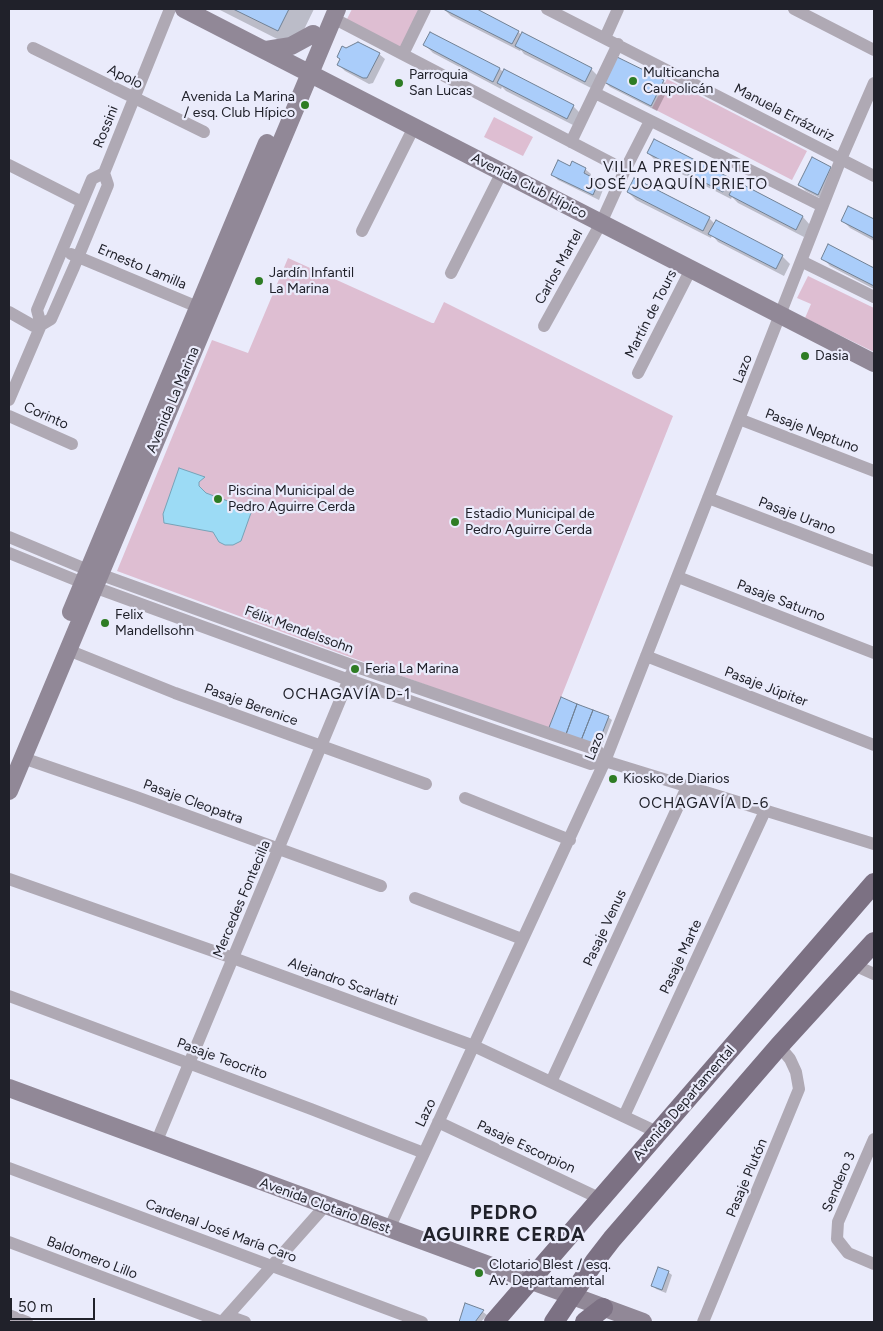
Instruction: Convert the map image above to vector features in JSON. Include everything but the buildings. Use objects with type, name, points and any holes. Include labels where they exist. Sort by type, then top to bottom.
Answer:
[{"type":"main road","name":"Avenida Club Hípico","points":[[184,9],[874,363]]},
{"type":"main road","name":"Avenida La Marina","points":[[304,70],[313,34],[331,12]]},
{"type":"main road","name":"Avenida La Marina","points":[[9,792],[16,760],[42,696],[304,70],[331,12]]},
{"type":"main road","points":[[266,50],[291,46],[313,34]]},
{"type":"main road","name":"Avenida La Marina","points":[[42,696],[68,650],[91,579]]},
{"type":"main road","name":"Avenida Departamental","points":[[494,1322],[874,883]]},
{"type":"main road","points":[[554,1322],[617,1232],[779,1046],[874,942]]},
{"type":"main road","name":"Avenida Clotario Blest","points":[[9,1088],[642,1322]]},
{"type":"main road","points":[[585,1322],[604,1308]]},
{"type":"street","name":"Rossini","points":[[40,327],[37,310],[92,179],[104,172],[170,9]]},
{"type":"street","points":[[403,54],[425,9]]},
{"type":"street","name":"Manuela Errázuriz","points":[[547,9],[874,176]]},
{"type":"street","points":[[605,38],[618,9]]},
{"type":"street","points":[[794,9],[874,50]]},
{"type":"street","points":[[331,12],[403,54],[625,170]]},
{"type":"street","points":[[571,142],[618,44]]},
{"type":"street","name":"Apolo","points":[[33,48],[204,132]]},
{"type":"street","name":"Lazo","points":[[389,1229],[605,761],[822,206],[874,83]]},
{"type":"street","points":[[595,93],[822,206]]},
{"type":"street","name":"Carlos Martel","points":[[544,326],[601,223],[650,121]]},
{"type":"street","points":[[362,231],[414,127]]},
{"type":"street","points":[[9,165],[82,202]]},
{"type":"street","name":"Rossini","points":[[9,400],[40,327],[51,319],[78,257],[108,184],[104,172]]},
{"type":"street","points":[[451,273],[502,172]]},
{"type":"street","name":"Ernesto Lamilla","points":[[63,249],[203,310]]},
{"type":"street","points":[[801,261],[874,297]]},
{"type":"street","name":"Martín de Tours","points":[[638,372],[691,269]]},
{"type":"street","points":[[9,312],[40,327]]},
{"type":"street","name":"Corinto","points":[[9,416],[72,444]]},
{"type":"street","name":"Pasaje Neptuno","points":[[739,419],[874,471]]},
{"type":"street","name":"Pasaje Urano","points":[[708,498],[874,561]]},
{"type":"street","name":"Félix Mendelssohn","points":[[9,537],[91,579],[349,680],[591,764],[605,761],[874,844]]},
{"type":"street","name":"Félix Mendelssohn","points":[[9,553],[354,666],[597,750],[605,761]]},
{"type":"street","name":"Pasaje Saturno","points":[[678,577],[874,653]]},
{"type":"street","name":"Pasaje Berenice","points":[[68,650],[175,693],[426,784]]},
{"type":"street","name":"Pasaje Júpiter","points":[[646,656],[874,745]]},
{"type":"street","name":"Mercedes Fontecilla","points":[[156,1143],[354,666]]},
{"type":"street","name":"Pasaje Cleopatra","points":[[16,760],[136,797],[381,886]]},
{"type":"street","name":"Pasaje Venus","points":[[551,1082],[687,787]]},
{"type":"street","points":[[465,798],[570,840]]},
{"type":"street","name":"Pasaje Marte","points":[[624,1116],[765,811]]},
{"type":"street","name":"Alejandro Scarlatti","points":[[9,879],[474,1046],[658,1133]]},
{"type":"street","points":[[415,898],[522,938]]},
{"type":"street","points":[[854,965],[874,974]]},
{"type":"street","name":"Pasaje Teocrito","points":[[9,996],[424,1153]]},
{"type":"street","name":"Pasaje Plutón","points":[[703,1322],[799,1089],[796,1072],[790,1059],[779,1046]]},
{"type":"street","name":"Pasaje Escorpion","points":[[438,1122],[601,1199]]},
{"type":"street","name":"Sendero 3","points":[[874,1139],[838,1222],[837,1238],[848,1253],[874,1264]]},
{"type":"street","name":"Cardenal José María Caro","points":[[9,1168],[422,1322]]},
{"type":"street","points":[[224,1320],[325,1206]]},
{"type":"street","name":"Baldomero Lillo","points":[[9,1242],[224,1320],[245,1322]]},
{"type":"street","points":[[9,1316],[27,1322]]},
{"type":"shaded area","points":[[352,9],[422,9],[402,49],[346,21]]},
{"type":"shaded area","points":[[667,79],[807,151],[792,180],[652,108]]},
{"type":"shaded area","points":[[494,117],[533,137],[523,156],[484,137]]},
{"type":"shaded area","name":"Estadio Municipal de Pedro Aguirre Cerda","points":[[288,258],[432,323],[434,323],[444,302],[673,416],[548,730],[117,571],[212,340],[248,353]]},
{"type":"shaded area","points":[[808,276],[874,308],[874,352],[805,318],[811,304],[797,298]]},
{"type":"water","points":[[179,468],[205,477],[199,482],[199,486],[206,493],[252,510],[241,541],[233,545],[225,545],[219,542],[213,532],[164,523],[163,514]]},
{"type":"place","name":"Multicancha Caupolicán","points":[[633,81]]},
{"type":"place","name":"Parroquia San Lucas","points":[[399,83]]},
{"type":"place","name":"Avenida La Marina / esq. Club Hípico","points":[[305,105]]},
{"type":"place","name":"Jardín Infantil La Marina","points":[[259,281]]},
{"type":"place","name":"Dasia","points":[[805,356]]},
{"type":"place","name":"Piscina Municipal de Pedro Aguirre Cerda","points":[[218,499]]},
{"type":"place","name":"Estadio Municipal de Pedro Aguirre Cerda","points":[[455,522]]},
{"type":"place","name":"Felix Mandellsohn","points":[[105,623]]},
{"type":"place","name":"Feria La Marina","points":[[355,669]]},
{"type":"place","name":"Kiosko de Diarios","points":[[613,779]]},
{"type":"place","name":"Clotario Blest / esq. Av. Departamental","points":[[479,1273]]},
{"type":"district","name":"VILLA PRESIDENTE JOSÉ JOAQUÍN PRIETO","points":[[677,176]]},
{"type":"district","name":"OCHAGAVÍA D-1","points":[[347,695]]},
{"type":"district","name":"OCHAGAVÍA D-6","points":[[704,804]]},
{"type":"district","name":"PEDRO AGUIRRE CERDA","points":[[504,1224]]}]
